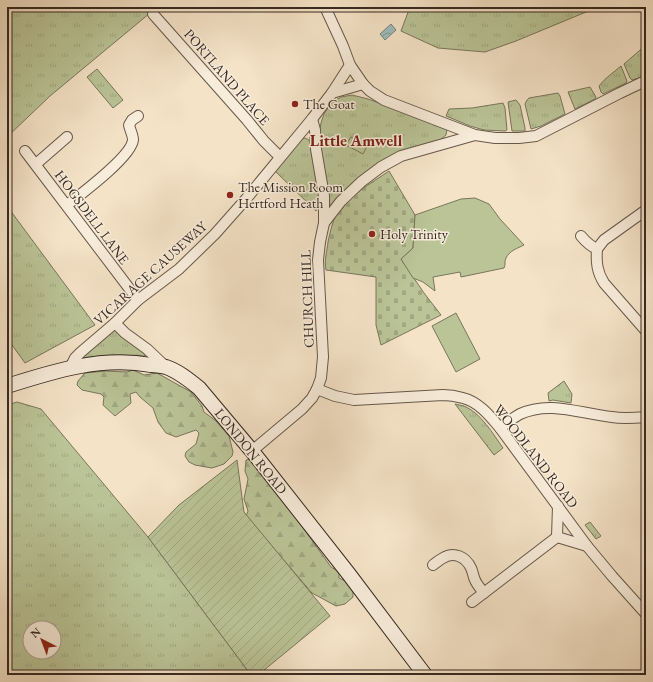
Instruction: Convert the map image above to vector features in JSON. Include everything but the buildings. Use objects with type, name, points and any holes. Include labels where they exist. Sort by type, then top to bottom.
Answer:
[{"type":"main road","name":"LONDON ROAD","points":[[7,386],[30,378],[92,363],[139,363],[166,367],[184,377],[199,388],[252,451],[348,573],[425,675]]},
{"type":"street","points":[[325,7],[343,46],[350,66],[370,91],[384,100],[475,135],[495,138],[536,136],[620,93],[646,82]]},
{"type":"street","name":"PORTLAND PLACE","points":[[153,14],[264,141],[280,156]]},
{"type":"street","name":"VICARAGE CAUSEWAY","points":[[70,368],[75,358],[81,352],[115,323],[138,300],[179,269],[215,234],[246,200],[280,156],[312,119],[350,66]]},
{"type":"street","points":[[332,93],[363,84]]},
{"type":"street","points":[[66,205],[82,193],[121,158],[130,147],[133,140],[129,125],[132,120],[138,116]]},
{"type":"street","name":"CHURCH HILL","points":[[252,451],[302,409],[318,389],[321,378],[323,357],[318,260],[324,222],[324,196],[316,149],[315,130],[312,119]]},
{"type":"street","points":[[324,222],[341,201],[361,182],[381,167],[401,156],[475,135]]},
{"type":"street","points":[[36,164],[67,137]]},
{"type":"street","name":"HOGSDELL LANE","points":[[25,151],[138,300]]},
{"type":"street","points":[[646,210],[604,240],[597,250],[596,258],[597,269],[604,283],[646,331]]},
{"type":"street","points":[[581,236],[587,244],[597,250]]},
{"type":"street","points":[[115,323],[125,333],[148,349],[166,367]]},
{"type":"street","name":"WOODLAND ROAD","points":[[318,389],[334,396],[354,400],[443,394],[468,399],[480,407],[500,428],[587,546],[646,614]]},
{"type":"street","points":[[500,428],[520,414],[543,408],[571,409],[583,413],[614,418],[646,417]]},
{"type":"street","points":[[557,537],[558,506]]},
{"type":"street","points":[[557,537],[587,546]]},
{"type":"street","points":[[472,602],[557,537]]},
{"type":"street","points":[[433,565],[446,556],[459,556],[469,565],[476,582],[484,593]]},
{"type":"green space","points":[[7,7],[146,7],[150,13],[50,96],[7,137]]},
{"type":"green space","points":[[410,7],[598,7],[516,41],[485,52],[438,48],[401,31]]},
{"type":"green space","points":[[646,45],[646,76],[632,80],[624,64]]},
{"type":"green space","points":[[621,66],[627,81],[626,83],[603,94],[599,86],[606,78]]},
{"type":"green space","points":[[97,69],[123,100],[113,108],[87,77]]},
{"type":"green space","points":[[590,87],[596,97],[595,99],[575,109],[568,92]]},
{"type":"green space","points":[[558,93],[565,114],[541,126],[531,129],[525,104],[527,100],[529,98]]},
{"type":"green space","points":[[352,95],[368,99],[439,125],[447,129],[446,135],[440,140],[416,148],[341,195],[331,205],[328,205],[319,135],[321,123],[324,114],[331,103],[341,97]]},
{"type":"green space","points":[[516,100],[520,105],[525,131],[512,131],[508,102]]},
{"type":"green space","points":[[503,103],[505,108],[507,130],[505,131],[484,130],[446,116],[449,109],[472,108]]},
{"type":"green space","points":[[351,137],[367,146],[363,154],[346,145]]},
{"type":"green space","points":[[305,138],[310,142],[319,183],[320,199],[319,206],[316,211],[275,171],[302,139]]},
{"type":"green space","points":[[389,171],[415,215],[413,248],[401,259],[441,315],[381,345],[376,325],[376,277],[326,270],[325,263],[331,228],[336,215],[341,208],[360,190]]},
{"type":"green space","points":[[475,198],[489,204],[500,219],[524,245],[509,253],[505,259],[504,268],[461,277],[460,272],[433,277],[435,291],[423,282],[413,278],[401,259],[413,248],[415,215],[461,199]]},
{"type":"green space","points":[[7,206],[95,325],[25,363],[7,338]]},
{"type":"green space","points":[[456,313],[480,359],[456,372],[432,326]]},
{"type":"green space","points":[[114,329],[145,354],[145,356],[129,355],[84,359],[83,356]]},
{"type":"green space","points":[[133,370],[144,375],[157,373],[191,392],[202,406],[204,412],[216,421],[229,436],[233,452],[232,456],[224,464],[212,468],[195,465],[189,462],[185,456],[186,452],[196,444],[199,433],[196,430],[176,437],[166,433],[158,422],[153,408],[136,392],[130,394],[131,403],[115,416],[103,405],[104,397],[101,394],[82,390],[77,385],[78,381],[85,373],[105,371],[127,372]]},
{"type":"green space","points":[[564,381],[572,394],[571,403],[553,400],[549,401],[548,393]]},
{"type":"green space","points":[[17,402],[41,409],[148,537],[251,675],[7,675],[7,405]]},
{"type":"green space","points":[[455,404],[464,406],[476,414],[486,424],[503,448],[494,455]]},
{"type":"green space","points":[[251,459],[258,465],[331,567],[339,572],[339,578],[350,584],[353,597],[345,604],[336,606],[312,593],[246,516],[248,511],[244,499],[248,479],[245,471],[246,460]]},
{"type":"green space","points":[[237,460],[244,512],[330,616],[258,675],[251,675],[148,537],[179,505]]},
{"type":"green space","points":[[590,522],[601,536],[596,539],[585,525]]},
{"type":"water","points":[[391,24],[396,30],[385,40],[380,34]]},
{"type":"place","name":"The Goat","points":[[295,104]]},
{"type":"place","name":"The Mission Room Hertford Heath","points":[[230,195]]},
{"type":"place","name":"Holy Trinity","points":[[372,234]]},
{"type":"district","name":"Little Amwell","points":[[356,140]]}]
